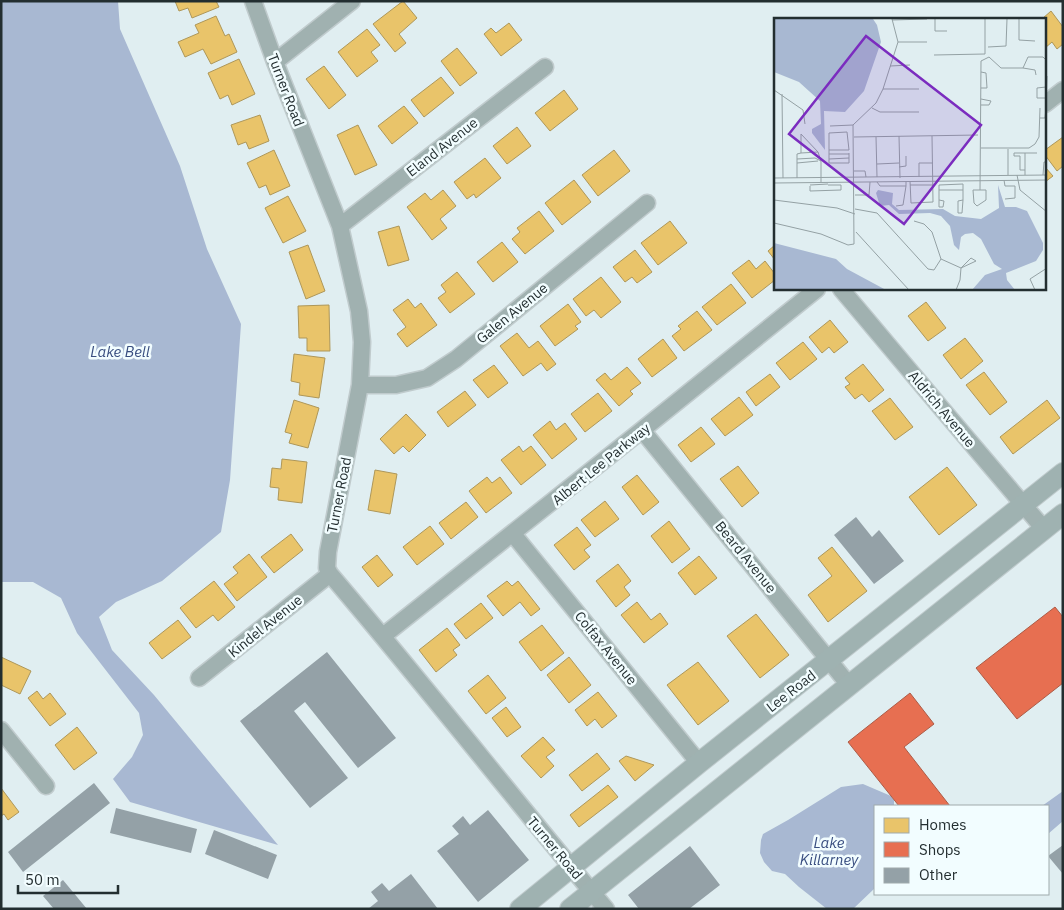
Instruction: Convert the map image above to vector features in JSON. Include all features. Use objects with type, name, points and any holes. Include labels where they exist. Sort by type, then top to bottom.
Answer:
[{"type":"main road","name":"Lee Road","points":[[520,909],[699,763],[1063,473]]},
{"type":"main road","points":[[570,909],[1063,514]]},
{"type":"street","name":"Turner Road","points":[[253,1],[340,226],[359,310],[362,342],[360,385],[328,552],[327,568],[606,909]]},
{"type":"street","points":[[275,62],[352,1]]},
{"type":"street","name":"Eland Avenue","points":[[340,226],[545,67]]},
{"type":"street","points":[[1046,103],[1063,90]]},
{"type":"street","name":"Galen Avenue","points":[[360,385],[396,385],[427,378],[456,359],[647,203]]},
{"type":"street","name":"Albert Lee Parkway","points":[[383,636],[513,534],[816,290]]},
{"type":"street","name":"Aldrich Avenue","points":[[842,290],[1044,529]]},
{"type":"street","name":"Beard Avenue","points":[[642,430],[849,685]]},
{"type":"street","name":"Colfax Avenue","points":[[513,534],[699,763]]},
{"type":"street","name":"Kindel Avenue","points":[[199,678],[330,574]]},
{"type":"street","points":[[1,730],[46,786]]},
{"type":"water","name":"Lake Bell","points":[[1,1],[118,1],[120,29],[180,166],[207,249],[241,324],[230,480],[221,532],[162,581],[116,602],[99,617],[112,650],[154,695],[278,845],[130,802],[113,779],[132,757],[143,735],[139,713],[77,633],[61,598],[33,582],[1,582]]},
{"type":"water","name":"Lake Killarney","points":[[863,784],[891,796],[894,800],[894,805],[874,805],[874,889],[853,909],[827,909],[785,874],[772,871],[764,862],[760,853],[761,840],[763,834],[841,787]]},
{"type":"water","points":[[1063,791],[1063,821],[1049,833],[1049,805],[1043,805]]},
{"type":"building: Homes","points":[[175,1],[216,1],[219,7],[192,18],[188,8],[179,11]]},
{"type":"building: Homes","points":[[403,1],[417,18],[399,34],[406,43],[395,52],[373,24]]},
{"type":"building: Homes","points":[[1051,11],[1063,27],[1063,44],[1057,49],[1052,42],[1046,47],[1046,18],[1043,18]]},
{"type":"building: Homes","points":[[216,16],[225,36],[229,34],[237,52],[211,64],[203,49],[185,57],[178,42],[199,33],[195,25]]},
{"type":"building: Homes","points":[[509,23],[522,40],[501,56],[484,34],[491,28],[496,33]]},
{"type":"building: Homes","points":[[367,29],[380,45],[371,52],[378,61],[357,77],[338,52]]},
{"type":"building: Homes","points":[[457,48],[477,73],[460,86],[441,61]]},
{"type":"building: Homes","points":[[239,59],[255,94],[232,105],[228,95],[220,99],[208,73]]},
{"type":"building: Homes","points":[[324,66],[346,95],[329,109],[306,79]]},
{"type":"building: Homes","points":[[441,77],[454,93],[424,117],[411,100]]},
{"type":"building: Homes","points":[[564,90],[578,109],[550,131],[535,113]]},
{"type":"building: Homes","points":[[404,106],[418,123],[392,144],[378,126]]},
{"type":"building: Homes","points":[[260,115],[269,141],[249,149],[246,142],[238,145],[231,125]]},
{"type":"building: Homes","points":[[358,125],[377,165],[355,175],[337,135]]},
{"type":"building: Homes","points":[[517,127],[531,146],[507,164],[493,146]]},
{"type":"building: Homes","points":[[1063,137],[1063,166],[1057,171],[1046,156],[1046,149]]},
{"type":"building: Homes","points":[[274,150],[290,186],[270,195],[266,185],[259,188],[247,163]]},
{"type":"building: Homes","points":[[614,150],[630,171],[598,196],[582,175]]},
{"type":"building: Homes","points":[[485,158],[501,178],[476,198],[474,194],[467,199],[454,182]]},
{"type":"building: Homes","points":[[1046,168],[1053,176],[1046,181]]},
{"type":"building: Homes","points":[[574,180],[591,202],[562,225],[545,203]]},
{"type":"building: Homes","points":[[443,190],[456,206],[440,219],[447,228],[432,240],[407,207],[425,193],[431,200]]},
{"type":"building: Homes","points":[[288,196],[306,231],[283,243],[265,208]]},
{"type":"building: Homes","points":[[539,211],[554,231],[525,254],[512,239],[520,232],[517,228]]},
{"type":"building: Homes","points":[[670,221],[687,243],[658,265],[641,243]]},
{"type":"building: Homes","points":[[399,226],[409,260],[388,266],[378,232]]},
{"type":"building: Homes","points":[[502,242],[518,262],[493,282],[477,262]]},
{"type":"building: Homes","points":[[308,245],[325,291],[306,299],[289,252]]},
{"type":"building: Homes","points":[[774,246],[774,259],[768,251]]},
{"type":"building: Homes","points":[[635,250],[652,272],[637,283],[632,277],[625,282],[613,267]]},
{"type":"building: Homes","points":[[749,260],[756,269],[765,261],[774,273],[774,281],[752,298],[732,273]]},
{"type":"building: Homes","points":[[457,272],[475,294],[450,313],[438,298],[446,292],[441,285]]},
{"type":"building: Homes","points":[[601,277],[621,302],[601,318],[594,310],[586,316],[573,299]]},
{"type":"building: Homes","points":[[731,284],[746,303],[717,325],[702,307]]},
{"type":"building: Homes","points":[[408,299],[415,308],[421,303],[437,325],[407,347],[397,334],[406,327],[393,310]]},
{"type":"building: Homes","points":[[926,302],[946,328],[928,341],[908,316]]},
{"type":"building: Homes","points":[[568,304],[581,322],[575,326],[578,329],[555,346],[540,326]]},
{"type":"building: Homes","points":[[329,305],[330,351],[307,351],[307,338],[299,338],[298,306]]},
{"type":"building: Homes","points":[[697,311],[712,330],[684,351],[672,336],[681,329],[678,326]]},
{"type":"building: Homes","points":[[830,320],[848,342],[834,353],[829,347],[822,353],[809,337]]},
{"type":"building: Homes","points":[[517,333],[529,348],[538,341],[556,364],[547,371],[541,363],[523,376],[500,346]]},
{"type":"building: Homes","points":[[965,338],[983,361],[961,379],[943,355]]},
{"type":"building: Homes","points":[[663,339],[677,358],[652,377],[638,359]]},
{"type":"building: Homes","points":[[803,342],[817,359],[790,380],[776,363]]},
{"type":"building: Homes","points":[[294,354],[325,358],[319,398],[299,395],[300,383],[291,381]]},
{"type":"building: Homes","points":[[863,364],[884,390],[869,402],[862,394],[855,399],[845,387],[850,384],[845,378]]},
{"type":"building: Homes","points":[[494,365],[508,383],[488,398],[473,380]]},
{"type":"building: Homes","points":[[627,367],[641,383],[630,391],[633,394],[619,406],[596,380],[605,373],[611,380]]},
{"type":"building: Homes","points":[[984,372],[1007,402],[990,415],[966,385]]},
{"type":"building: Homes","points":[[770,374],[780,387],[756,406],[746,392]]},
{"type":"building: Homes","points":[[465,391],[476,405],[448,427],[437,412]]},
{"type":"building: Homes","points":[[598,393],[612,411],[585,432],[571,414]]},
{"type":"building: Homes","points":[[739,397],[753,415],[725,436],[711,419]]},
{"type":"building: Homes","points":[[890,398],[913,427],[895,440],[872,411]]},
{"type":"building: Homes","points":[[294,400],[319,408],[308,448],[289,443],[292,434],[285,432]]},
{"type":"building: Homes","points":[[1047,400],[1060,418],[1013,454],[1000,437]]},
{"type":"building: Homes","points":[[406,414],[426,435],[409,452],[403,446],[394,454],[380,439]]},
{"type":"building: Homes","points":[[550,421],[556,430],[565,423],[577,439],[552,459],[533,435]]},
{"type":"building: Homes","points":[[701,427],[715,444],[691,462],[678,445]]},
{"type":"building: Homes","points":[[519,446],[523,452],[531,446],[546,465],[521,485],[501,460]]},
{"type":"building: Homes","points":[[282,459],[307,462],[302,503],[278,500],[279,488],[270,487],[272,468],[281,469]]},
{"type":"building: Homes","points":[[738,466],[759,493],[742,507],[720,479]]},
{"type":"building: Homes","points":[[947,467],[977,505],[939,535],[909,497]]},
{"type":"building: Homes","points":[[375,470],[397,474],[390,514],[368,510]]},
{"type":"building: Homes","points":[[637,475],[659,502],[643,515],[622,487]]},
{"type":"building: Homes","points":[[487,477],[492,483],[500,477],[512,493],[486,513],[469,491]]},
{"type":"building: Homes","points":[[605,501],[619,519],[595,537],[581,520]]},
{"type":"building: Homes","points":[[466,502],[478,517],[451,539],[439,523]]},
{"type":"building: Homes","points":[[669,521],[690,549],[672,563],[651,536]]},
{"type":"building: Homes","points":[[430,526],[444,544],[417,565],[403,547]]},
{"type":"building: Homes","points":[[577,527],[591,545],[584,550],[590,557],[574,570],[554,545]]},
{"type":"building: Homes","points":[[291,534],[303,550],[274,573],[261,557]]},
{"type":"building: Homes","points":[[832,547],[867,591],[828,622],[808,595],[832,576],[818,558]]},
{"type":"building: Homes","points":[[249,554],[267,577],[237,601],[224,584],[238,573],[233,567]]},
{"type":"building: Homes","points":[[377,555],[393,575],[378,587],[362,567]]},
{"type":"building: Homes","points":[[699,556],[717,578],[695,595],[678,573]]},
{"type":"building: Homes","points":[[618,564],[631,581],[624,587],[630,595],[616,607],[596,581]]},
{"type":"building: Homes","points":[[214,581],[235,607],[218,621],[213,615],[196,628],[180,608]]},
{"type":"building: Homes","points":[[507,581],[512,586],[518,581],[540,609],[531,616],[520,602],[503,616],[487,596]]},
{"type":"building: Homes","points":[[637,602],[651,620],[660,613],[668,624],[644,643],[621,615]]},
{"type":"building: Homes","points":[[481,603],[493,618],[466,639],[454,624]]},
{"type":"building: Homes","points":[[756,614],[789,655],[760,678],[727,636]]},
{"type":"building: Homes","points":[[178,620],[191,637],[162,659],[149,643]]},
{"type":"building: Homes","points":[[542,625],[564,653],[541,671],[519,642]]},
{"type":"building: Homes","points":[[447,628],[460,645],[453,650],[457,655],[436,672],[419,650]]},
{"type":"building: Homes","points":[[1,657],[31,671],[20,694],[1,685]]},
{"type":"building: Homes","points":[[569,657],[591,685],[569,703],[547,675]]},
{"type":"building: Homes","points":[[698,662],[729,701],[698,725],[667,685]]},
{"type":"building: Homes","points":[[488,675],[506,698],[486,714],[468,691]]},
{"type":"building: Homes","points":[[37,691],[43,699],[50,693],[66,714],[50,726],[28,698]]},
{"type":"building: Homes","points":[[598,692],[617,716],[602,728],[595,719],[587,726],[575,710]]},
{"type":"building: Homes","points":[[506,707],[521,727],[507,737],[492,718]]},
{"type":"building: Homes","points":[[77,727],[97,753],[74,770],[55,745]]},
{"type":"building: Homes","points":[[543,737],[555,750],[546,757],[554,766],[541,778],[521,756]]},
{"type":"building: Homes","points":[[597,753],[610,769],[582,791],[569,775]]},
{"type":"building: Homes","points":[[626,756],[654,765],[635,781],[619,761]]},
{"type":"building: Homes","points":[[608,785],[618,797],[579,827],[570,815]]},
{"type":"building: Homes","points":[[1,788],[19,812],[8,820],[4,814],[1,816]]},
{"type":"building: Shops","points":[[1055,607],[1063,617],[1063,683],[1017,719],[976,668]]},
{"type":"building: Shops","points":[[910,693],[934,724],[904,747],[949,805],[898,805],[848,742]]},
{"type":"building: Other","points":[[856,517],[872,537],[879,530],[904,561],[874,584],[834,535]]},
{"type":"building: Other","points":[[327,652],[396,738],[358,768],[305,702],[294,711],[348,778],[310,808],[240,721]]},
{"type":"building: Other","points":[[94,783],[110,803],[23,872],[8,852]]},
{"type":"building: Other","points":[[116,808],[197,829],[191,853],[110,833]]},
{"type":"building: Other","points":[[488,810],[529,860],[478,902],[437,851],[459,834],[452,826],[463,816],[470,825]]},
{"type":"building: Other","points":[[214,830],[277,855],[268,879],[205,854]]},
{"type":"building: Other","points":[[1063,845],[1063,874],[1049,857]]},
{"type":"building: Other","points":[[690,846],[720,885],[689,909],[639,909],[628,895]]},
{"type":"building: Other","points":[[411,874],[438,909],[368,909],[378,901],[371,892],[382,883],[389,891]]},
{"type":"building: Other","points":[[63,880],[87,909],[54,909],[43,896]]}]
